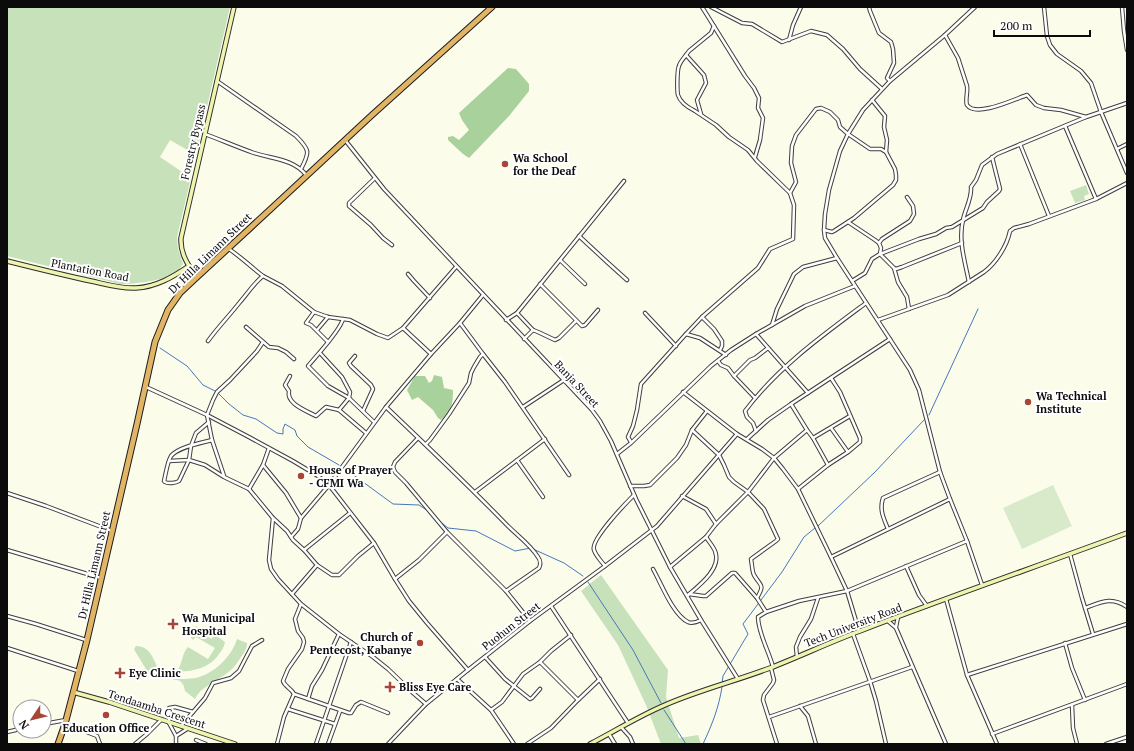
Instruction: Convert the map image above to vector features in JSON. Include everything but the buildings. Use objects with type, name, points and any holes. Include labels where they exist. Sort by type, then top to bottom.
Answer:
[{"type":"highway","name":"Dr Hilla Limann Street","points":[[58,744],[66,722],[87,640],[155,342],[168,310],[180,293],[196,278],[492,7]]},
{"type":"street","name":"Forestry Bypass","points":[[196,278],[182,254],[180,247],[181,238],[234,7]]},
{"type":"street","points":[[702,7],[759,98],[758,108],[764,118],[755,158]]},
{"type":"street","points":[[711,7],[742,23],[752,24],[782,42],[811,31],[827,35],[844,49],[860,69],[882,89]]},
{"type":"street","points":[[789,40],[793,25],[801,7]]},
{"type":"street","points":[[869,7],[879,33],[891,42],[893,49],[894,63],[887,78],[890,81]]},
{"type":"street","points":[[976,7],[945,35],[899,72],[863,110],[848,134],[840,151],[829,190],[824,230],[825,238],[910,370],[919,390],[940,472],[967,541],[982,585]]},
{"type":"street","points":[[1044,7],[1047,36],[1050,45],[1057,54],[1081,71],[1091,83],[1101,112],[1127,173]]},
{"type":"street","points":[[1122,7],[1127,50]]},
{"type":"street","points":[[631,443],[628,436],[633,426],[637,410],[640,384],[702,317],[758,268],[770,249],[793,239],[794,205],[790,193],[748,150],[732,140],[716,125],[701,114],[687,106],[678,96],[679,66],[689,51],[711,33],[714,25]]},
{"type":"street","points":[[945,35],[958,58],[967,86],[967,105],[971,108],[985,109],[1011,102],[1027,94],[1036,105],[1086,117]]},
{"type":"street","points":[[686,55],[704,75],[706,83],[697,100],[701,114]]},
{"type":"street","points":[[217,81],[296,136],[303,143],[308,155],[301,169]]},
{"type":"street","points":[[872,100],[885,116],[884,127],[887,140],[886,152]]},
{"type":"street","points":[[969,282],[962,243],[962,221],[971,192],[971,187],[976,180],[982,165],[1001,152],[1086,117],[1127,103]]},
{"type":"street","points":[[790,193],[796,182],[791,163],[792,146],[796,135],[816,109],[821,108],[830,112],[838,120],[840,127],[870,149],[881,148],[886,152],[895,169],[895,182],[848,222],[832,232],[824,230]]},
{"type":"street","points":[[1065,126],[1096,199]]},
{"type":"street","points":[[204,134],[253,152],[288,162],[301,169],[306,176]]},
{"type":"street","name":"Banja Street","points":[[345,140],[384,189],[592,410],[600,421],[634,495],[670,567],[738,680]]},
{"type":"street","points":[[1020,144],[1049,216]]},
{"type":"street","points":[[1117,149],[1127,144]]},
{"type":"street","points":[[852,281],[865,273],[872,259],[880,254],[952,227],[983,208],[1000,189],[992,157]]},
{"type":"street","points":[[375,178],[349,203],[349,206],[392,245]]},
{"type":"street","points":[[506,320],[517,313],[624,181]]},
{"type":"street","points":[[878,320],[948,295],[984,272],[1000,254],[1009,238],[1010,231],[1014,228],[1029,224],[1096,199],[1127,183]]},
{"type":"street","points":[[879,243],[882,239],[910,221],[914,214],[913,206],[907,197]]},
{"type":"street","points":[[848,222],[879,243],[881,248],[880,254]]},
{"type":"street","points":[[579,236],[627,280]]},
{"type":"street","points":[[894,268],[896,269],[902,267],[962,243]]},
{"type":"street","points":[[229,248],[241,257],[251,268],[262,276],[282,286],[314,312],[328,317],[350,320],[388,338],[403,328],[456,267]]},
{"type":"street","points":[[880,254],[894,268],[898,282],[907,297],[908,310]]},
{"type":"street","points":[[772,325],[777,309],[794,274],[803,267],[837,258]]},
{"type":"street","points":[[560,260],[585,284]]},
{"type":"street","name":"Plantation Road","points":[[7,261],[101,283],[136,288],[152,285],[166,280],[175,276],[189,266]]},
{"type":"street","points":[[408,274],[430,298]]},
{"type":"street","points":[[208,340],[262,276]]},
{"type":"street","points":[[540,284],[582,326],[585,325],[598,310]]},
{"type":"street","points":[[616,454],[631,443],[683,392],[726,355],[756,334],[805,306],[855,286]]},
{"type":"street","points":[[291,537],[298,529],[301,518],[329,486],[374,422],[483,295]]},
{"type":"street","points":[[756,432],[753,423],[747,417],[745,411],[755,398],[786,367],[819,338],[866,303]]},
{"type":"street","points":[[314,312],[306,323],[317,330],[328,342]]},
{"type":"street","points":[[517,313],[533,330],[555,340],[559,338],[576,321]]},
{"type":"street","points":[[645,313],[676,346]]},
{"type":"street","points":[[317,330],[328,317]]},
{"type":"street","points":[[702,317],[714,329],[722,341],[720,350]]},
{"type":"street","points":[[343,319],[337,331],[308,366],[328,386],[349,398],[374,422]]},
{"type":"street","points":[[460,323],[523,407],[569,475]]},
{"type":"street","points":[[246,327],[269,347],[278,348],[286,352],[294,359]]},
{"type":"street","points":[[403,328],[431,354]]},
{"type":"street","points":[[524,339],[533,330]]},
{"type":"street","points":[[686,334],[700,338],[726,355]]},
{"type":"street","points":[[756,334],[808,393]]},
{"type":"street","points":[[747,439],[768,420],[890,338]]},
{"type":"street","points":[[224,477],[212,440],[207,415],[212,400],[217,392],[257,351],[263,342]]},
{"type":"street","points":[[734,376],[750,360],[768,348]]},
{"type":"street","points":[[320,353],[342,377],[350,392],[349,398],[340,410]]},
{"type":"street","points":[[426,444],[449,414],[469,383],[471,373],[483,354]]},
{"type":"street","points":[[355,356],[349,363],[371,385],[373,389],[363,412]]},
{"type":"street","points":[[718,361],[721,365],[728,368],[755,398]]},
{"type":"street","points":[[290,376],[285,385],[289,391],[288,395],[290,399],[295,404],[316,416],[326,406],[340,410],[366,433]]},
{"type":"street","points":[[798,489],[860,442],[860,438],[840,392],[831,378]]},
{"type":"street","points":[[523,407],[564,380]]},
{"type":"street","points":[[144,386],[207,415],[318,476],[329,486],[374,544],[409,601],[468,670]]},
{"type":"street","points":[[683,392],[737,434],[747,439],[774,458],[784,469],[798,489],[847,591],[859,631]]},
{"type":"street","points":[[791,404],[813,438],[828,466]]},
{"type":"street","points":[[386,407],[426,444],[506,525],[531,548],[539,558],[541,563],[539,568],[506,592]]},
{"type":"street","points":[[630,486],[644,486],[650,484],[677,458],[686,445],[692,430],[707,411]]},
{"type":"street","points":[[813,438],[850,416]]},
{"type":"street","points":[[209,422],[196,433],[191,446],[189,460],[179,481],[167,484],[164,481],[171,457],[176,452],[191,446],[212,440]]},
{"type":"street","points":[[831,428],[848,452]]},
{"type":"street","points":[[692,430],[719,455],[729,477],[748,492],[764,509],[778,539],[751,559],[753,574],[762,587],[762,590],[757,598]]},
{"type":"street","points":[[670,567],[706,537],[716,524],[748,492],[774,458],[807,430]]},
{"type":"street","name":"Puohun Street","points":[[388,744],[426,704],[530,621],[657,526],[737,434]]},
{"type":"street","points":[[418,438],[395,462],[393,467],[395,472],[447,532],[506,592],[530,621]]},
{"type":"street","points":[[474,492],[545,438]]},
{"type":"street","points":[[249,489],[263,465],[269,448]]},
{"type":"street","points":[[169,462],[189,460],[205,465],[224,477],[249,489],[272,518],[287,530],[293,540],[317,565],[332,576],[339,575],[358,556],[374,544]]},
{"type":"street","points":[[517,460],[543,497]]},
{"type":"street","points":[[263,465],[286,493],[301,518]]},
{"type":"street","points":[[888,529],[882,515],[881,503],[883,498],[940,472]]},
{"type":"street","points":[[7,493],[112,531]]},
{"type":"street","points":[[605,566],[594,551],[594,545],[614,516],[634,495]]},
{"type":"street","points":[[682,496],[706,509],[716,524]]},
{"type":"street","points":[[831,557],[950,499]]},
{"type":"street","points":[[304,550],[350,512]]},
{"type":"street","points":[[272,518],[269,560],[271,569],[278,579],[301,604],[339,634],[373,657],[426,704]]},
{"type":"street","points":[[395,579],[419,560],[447,532]]},
{"type":"street","name":"Tech University Road","points":[[590,744],[628,723],[688,695],[738,680],[859,631],[1127,533]]},
{"type":"street","points":[[688,595],[708,577],[713,570],[716,552],[706,537]]},
{"type":"street","points":[[777,744],[763,700],[764,695],[774,680],[770,656],[758,623],[758,617],[766,612],[800,601],[847,591],[967,541]]},
{"type":"street","points":[[7,550],[101,579]]},
{"type":"street","points":[[1070,554],[1093,634]]},
{"type":"street","points":[[292,594],[317,565]]},
{"type":"street","points":[[906,566],[919,595],[927,606]]},
{"type":"street","points":[[653,569],[675,611],[688,622],[693,623],[701,620]]},
{"type":"street","points":[[688,595],[706,596],[732,573],[735,573],[757,598],[766,612]]},
{"type":"street","points":[[797,657],[796,647],[811,619],[818,598]]},
{"type":"street","points":[[946,599],[967,675],[997,744]]},
{"type":"street","points":[[1085,608],[1106,601],[1119,602],[1127,607]]},
{"type":"street","points":[[301,604],[294,619],[304,642],[302,649],[288,669],[283,682],[286,686],[294,694],[340,711],[351,713],[356,705],[361,702],[388,713]]},
{"type":"street","points":[[551,606],[628,723]]},
{"type":"street","points":[[7,616],[87,640]]},
{"type":"street","points":[[896,628],[898,617]]},
{"type":"street","points":[[888,621],[896,628],[946,744]]},
{"type":"street","points":[[967,675],[1127,624]]},
{"type":"street","points":[[308,699],[312,686],[322,670],[339,634]]},
{"type":"street","points":[[853,634],[870,681],[886,744]]},
{"type":"street","points":[[491,710],[502,702],[523,674],[540,662],[571,635]]},
{"type":"street","points":[[181,727],[205,698],[213,683],[231,678],[239,671],[252,646],[262,640]]},
{"type":"street","points":[[316,744],[351,642]]},
{"type":"street","points":[[1065,643],[1072,668],[1085,700]]},
{"type":"street","points":[[7,648],[79,671]]},
{"type":"street","points":[[485,657],[505,679],[530,699],[540,689]]},
{"type":"street","points":[[540,662],[578,700]]},
{"type":"street","points":[[769,717],[912,666]]},
{"type":"street","points":[[457,679],[491,710],[514,744]]},
{"type":"street","points":[[528,744],[551,728],[600,679]]},
{"type":"street","points":[[992,734],[1127,684]]},
{"type":"street","name":"Tendaamba Crescent","points":[[74,692],[235,744]]},
{"type":"street","points":[[277,744],[284,717],[294,694]]},
{"type":"street","points":[[1072,705],[1073,728],[1077,744]]},
{"type":"street","points":[[800,706],[808,716],[816,744]]},
{"type":"street","points":[[176,744],[176,736],[169,723],[169,708],[175,707],[193,712]]},
{"type":"street","points":[[288,709],[335,724]]},
{"type":"street","points":[[328,744],[340,711]]},
{"type":"street","points":[[134,744],[148,734],[161,720]]},
{"type":"street","points":[[52,723],[66,722],[97,736],[100,744]]},
{"type":"street","points":[[621,727],[630,737],[633,744]]},
{"type":"street","points":[[176,736],[187,728]]},
{"type":"street","points":[[609,734],[615,744]]},
{"type":"street","points":[[1106,744],[1127,738]]},
{"type":"street","points":[[196,740],[206,744]]},
{"type":"green space","points":[[7,7],[230,7],[196,155],[170,140],[160,157],[191,178],[177,237],[178,248],[183,264],[172,274],[158,280],[120,284],[7,256]]},
{"type":"green space","points":[[508,68],[516,69],[529,84],[529,91],[509,116],[469,158],[448,140],[448,137],[453,136],[459,140],[469,130],[459,113]]},
{"type":"green space","points":[[1086,185],[1089,194],[1084,196],[1085,200],[1075,203],[1070,191]]},
{"type":"green space","points":[[434,375],[442,377],[444,388],[453,390],[453,399],[450,410],[441,420],[433,410],[418,397],[412,400],[407,390],[415,376],[425,376],[429,383],[432,381]]},
{"type":"green space","points":[[1053,485],[1072,526],[1022,549],[1003,508]]},
{"type":"green space","points":[[601,575],[668,670],[666,697],[679,738],[698,735],[701,744],[661,744],[646,705],[618,645],[581,591]]},
{"type":"green space","points":[[196,626],[211,639],[215,635],[225,642],[223,647],[215,659],[205,666],[194,670],[176,672],[188,647],[208,659],[215,648],[196,637],[193,640],[188,634]]},
{"type":"green space","points":[[237,639],[247,643],[245,651],[238,662],[228,673],[202,690],[195,699],[185,691],[182,682],[172,680],[196,678],[209,673],[227,658]]},
{"type":"green space","points":[[136,646],[145,648],[151,654],[158,669],[158,677],[152,677],[149,674],[134,649]]},
{"type":"waterway","points":[[929,415],[978,309]]},
{"type":"waterway","points":[[160,348],[187,366],[203,385],[217,392],[243,415],[256,419],[277,433],[283,434],[285,424],[295,430],[297,436],[308,447],[339,465]]},
{"type":"waterway","points":[[818,526],[875,472],[924,420]]},
{"type":"waterway","points":[[344,468],[393,504],[419,505],[428,511]]},
{"type":"waterway","points":[[438,520],[448,528],[476,531],[515,551],[531,548]]},
{"type":"waterway","points":[[722,684],[723,676],[748,634],[743,624],[782,572],[804,537],[815,528]]},
{"type":"waterway","points":[[533,549],[564,563],[583,576]]},
{"type":"waterway","points":[[588,582],[633,650],[661,703]]},
{"type":"waterway","points":[[703,744],[715,716],[722,687]]},
{"type":"waterway","points":[[664,710],[686,744]]},
{"type":"place","name":"Wa School for the Deaf","points":[[505,164]]},
{"type":"place","name":"Wa Technical Institute","points":[[1028,402]]},
{"type":"place","name":"House of Prayer - CFMI Wa","points":[[301,476]]},
{"type":"place","name":"Wa Municipal Hospital","points":[[173,624]]},
{"type":"place","name":"Church of Pentecost, Kabanye","points":[[420,643]]},
{"type":"place","name":"Eye Clinic","points":[[120,673]]},
{"type":"place","name":"Bliss Eye Care","points":[[390,687]]},
{"type":"place","name":"Education Office","points":[[106,715]]}]
